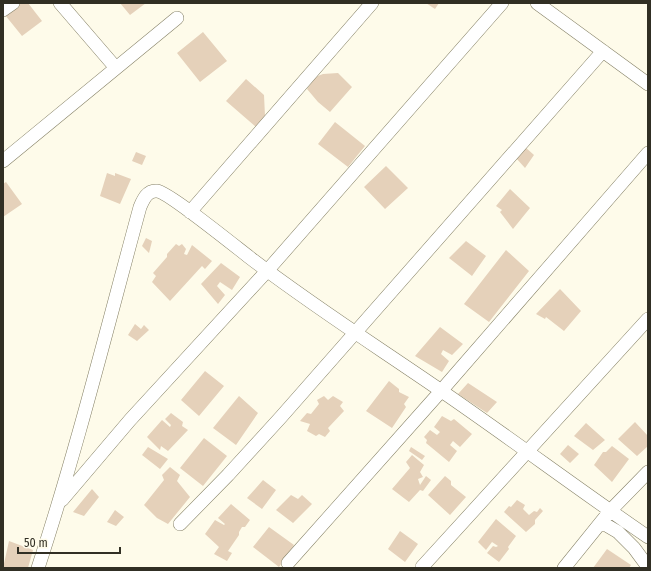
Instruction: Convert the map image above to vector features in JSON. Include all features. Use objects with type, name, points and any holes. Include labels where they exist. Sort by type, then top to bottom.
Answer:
[{"type":"street","points":[[3,10],[13,3]]},
{"type":"street","points":[[60,3],[116,68]]},
{"type":"street","points":[[190,212],[372,3]]},
{"type":"street","points":[[59,503],[130,420],[267,271],[502,3]]},
{"type":"street","points":[[537,3],[648,84]]},
{"type":"street","points":[[3,161],[177,18]]},
{"type":"street","points":[[180,524],[228,475],[281,417],[354,332],[603,51]]},
{"type":"street","points":[[288,563],[648,153]]},
{"type":"street","points":[[38,568],[89,401],[140,207],[144,198],[150,193],[157,191],[165,194],[267,271],[354,332],[441,390],[648,537]]},
{"type":"street","points":[[422,567],[648,319]]},
{"type":"street","points":[[564,568],[610,511],[648,472]]},
{"type":"street","points":[[601,522],[618,532],[634,548],[648,566]]},
{"type":"building","points":[[21,3],[28,3],[42,21],[22,36],[5,15]]},
{"type":"building","points":[[120,3],[146,3],[130,15]]},
{"type":"building","points":[[426,3],[439,3],[435,9]]},
{"type":"building","points":[[203,32],[227,61],[200,82],[177,53]]},
{"type":"building","points":[[338,73],[352,87],[330,112],[318,102],[307,89],[315,77],[323,74]]},
{"type":"building","points":[[246,79],[264,95],[265,116],[256,127],[226,101]]},
{"type":"building","points":[[335,122],[365,146],[348,167],[318,144]]},
{"type":"building","points":[[525,147],[534,155],[525,168],[516,158]]},
{"type":"building","points":[[136,152],[146,156],[142,165],[132,161]]},
{"type":"building","points":[[386,166],[408,188],[385,209],[364,187]]},
{"type":"building","points":[[107,173],[115,176],[115,173],[131,179],[120,204],[100,196]]},
{"type":"building","points":[[6,182],[22,204],[3,217],[3,184]]},
{"type":"building","points":[[510,189],[530,208],[513,229],[500,212],[502,210],[496,206]]},
{"type":"building","points":[[146,238],[152,241],[149,253],[142,246]]},
{"type":"building","points":[[466,241],[486,256],[472,276],[449,258]]},
{"type":"building","points":[[176,244],[179,246],[182,244],[186,249],[184,254],[187,255],[192,245],[212,261],[205,269],[202,266],[170,301],[152,282],[156,276],[153,273]]},
{"type":"building","points":[[506,250],[529,271],[489,322],[464,304]]},
{"type":"building","points":[[221,263],[240,277],[232,290],[220,282],[217,286],[225,295],[218,304],[201,284]]},
{"type":"building","points":[[560,289],[581,311],[564,331],[546,317],[545,319],[536,314]]},
{"type":"building","points":[[135,324],[141,329],[144,325],[149,330],[137,341],[128,335]]},
{"type":"building","points":[[440,327],[463,344],[452,355],[443,350],[441,354],[449,361],[442,372],[415,356]]},
{"type":"building","points":[[205,371],[224,386],[199,416],[181,400]]},
{"type":"building","points":[[389,381],[399,389],[399,392],[409,397],[404,404],[406,407],[392,428],[366,411]]},
{"type":"building","points":[[468,383],[497,402],[487,413],[458,394]]},
{"type":"building","points":[[239,396],[258,413],[236,445],[213,428]]},
{"type":"building","points":[[324,396],[328,400],[333,396],[343,402],[340,406],[344,411],[328,428],[330,431],[325,437],[319,434],[316,436],[307,431],[310,424],[300,421],[307,413],[311,414],[319,404],[317,400]]},
{"type":"building","points":[[171,413],[183,422],[182,426],[188,430],[168,451],[161,446],[160,450],[147,437],[162,420],[170,427],[171,425],[165,419]]},
{"type":"building","points":[[442,416],[451,421],[454,419],[472,434],[460,447],[453,441],[450,445],[457,451],[449,462],[426,443],[427,440],[424,437],[430,430],[437,435],[440,432],[434,427]]},
{"type":"building","points":[[635,422],[648,436],[648,446],[637,456],[618,439]]},
{"type":"building","points":[[586,423],[605,440],[593,450],[574,436]]},
{"type":"building","points":[[204,438],[227,456],[203,486],[180,468]]},
{"type":"building","points":[[568,445],[579,454],[570,463],[560,454]]},
{"type":"building","points":[[612,446],[629,459],[612,482],[594,465],[603,452],[606,452]]},
{"type":"building","points":[[148,447],[168,459],[160,469],[142,455]]},
{"type":"building","points":[[411,447],[425,456],[422,460],[409,451]]},
{"type":"building","points":[[412,455],[424,465],[420,472],[423,477],[418,479],[420,485],[426,476],[431,480],[423,491],[420,490],[409,502],[392,489],[410,468],[406,462]]},
{"type":"building","points":[[170,467],[180,475],[177,481],[190,497],[168,524],[157,518],[144,505],[164,480],[162,475]]},
{"type":"building","points":[[445,476],[451,481],[451,485],[466,497],[450,515],[428,495]]},
{"type":"building","points":[[263,480],[276,490],[262,509],[247,498]]},
{"type":"building","points":[[92,489],[99,497],[84,516],[73,512]]},
{"type":"building","points":[[291,495],[298,499],[302,495],[312,504],[293,523],[276,510]]},
{"type":"building","points":[[517,500],[525,505],[523,509],[529,515],[534,511],[537,512],[540,508],[543,511],[535,520],[535,524],[526,532],[504,512]]},
{"type":"building","points":[[231,504],[250,520],[245,527],[242,527],[239,535],[228,551],[232,553],[227,561],[214,554],[219,547],[205,534],[215,520],[224,525],[225,524],[218,518]]},
{"type":"building","points":[[115,510],[124,517],[116,526],[107,522]]},
{"type":"building","points":[[496,519],[516,536],[508,547],[509,549],[499,562],[487,553],[493,546],[498,546],[492,542],[486,550],[478,542]]},
{"type":"building","points":[[269,527],[294,545],[279,567],[253,547]]},
{"type":"building","points":[[400,531],[418,544],[405,562],[388,549]]},
{"type":"building","points":[[9,541],[33,550],[28,568],[3,568]]},
{"type":"building","points":[[607,549],[631,565],[629,568],[593,568]]}]
